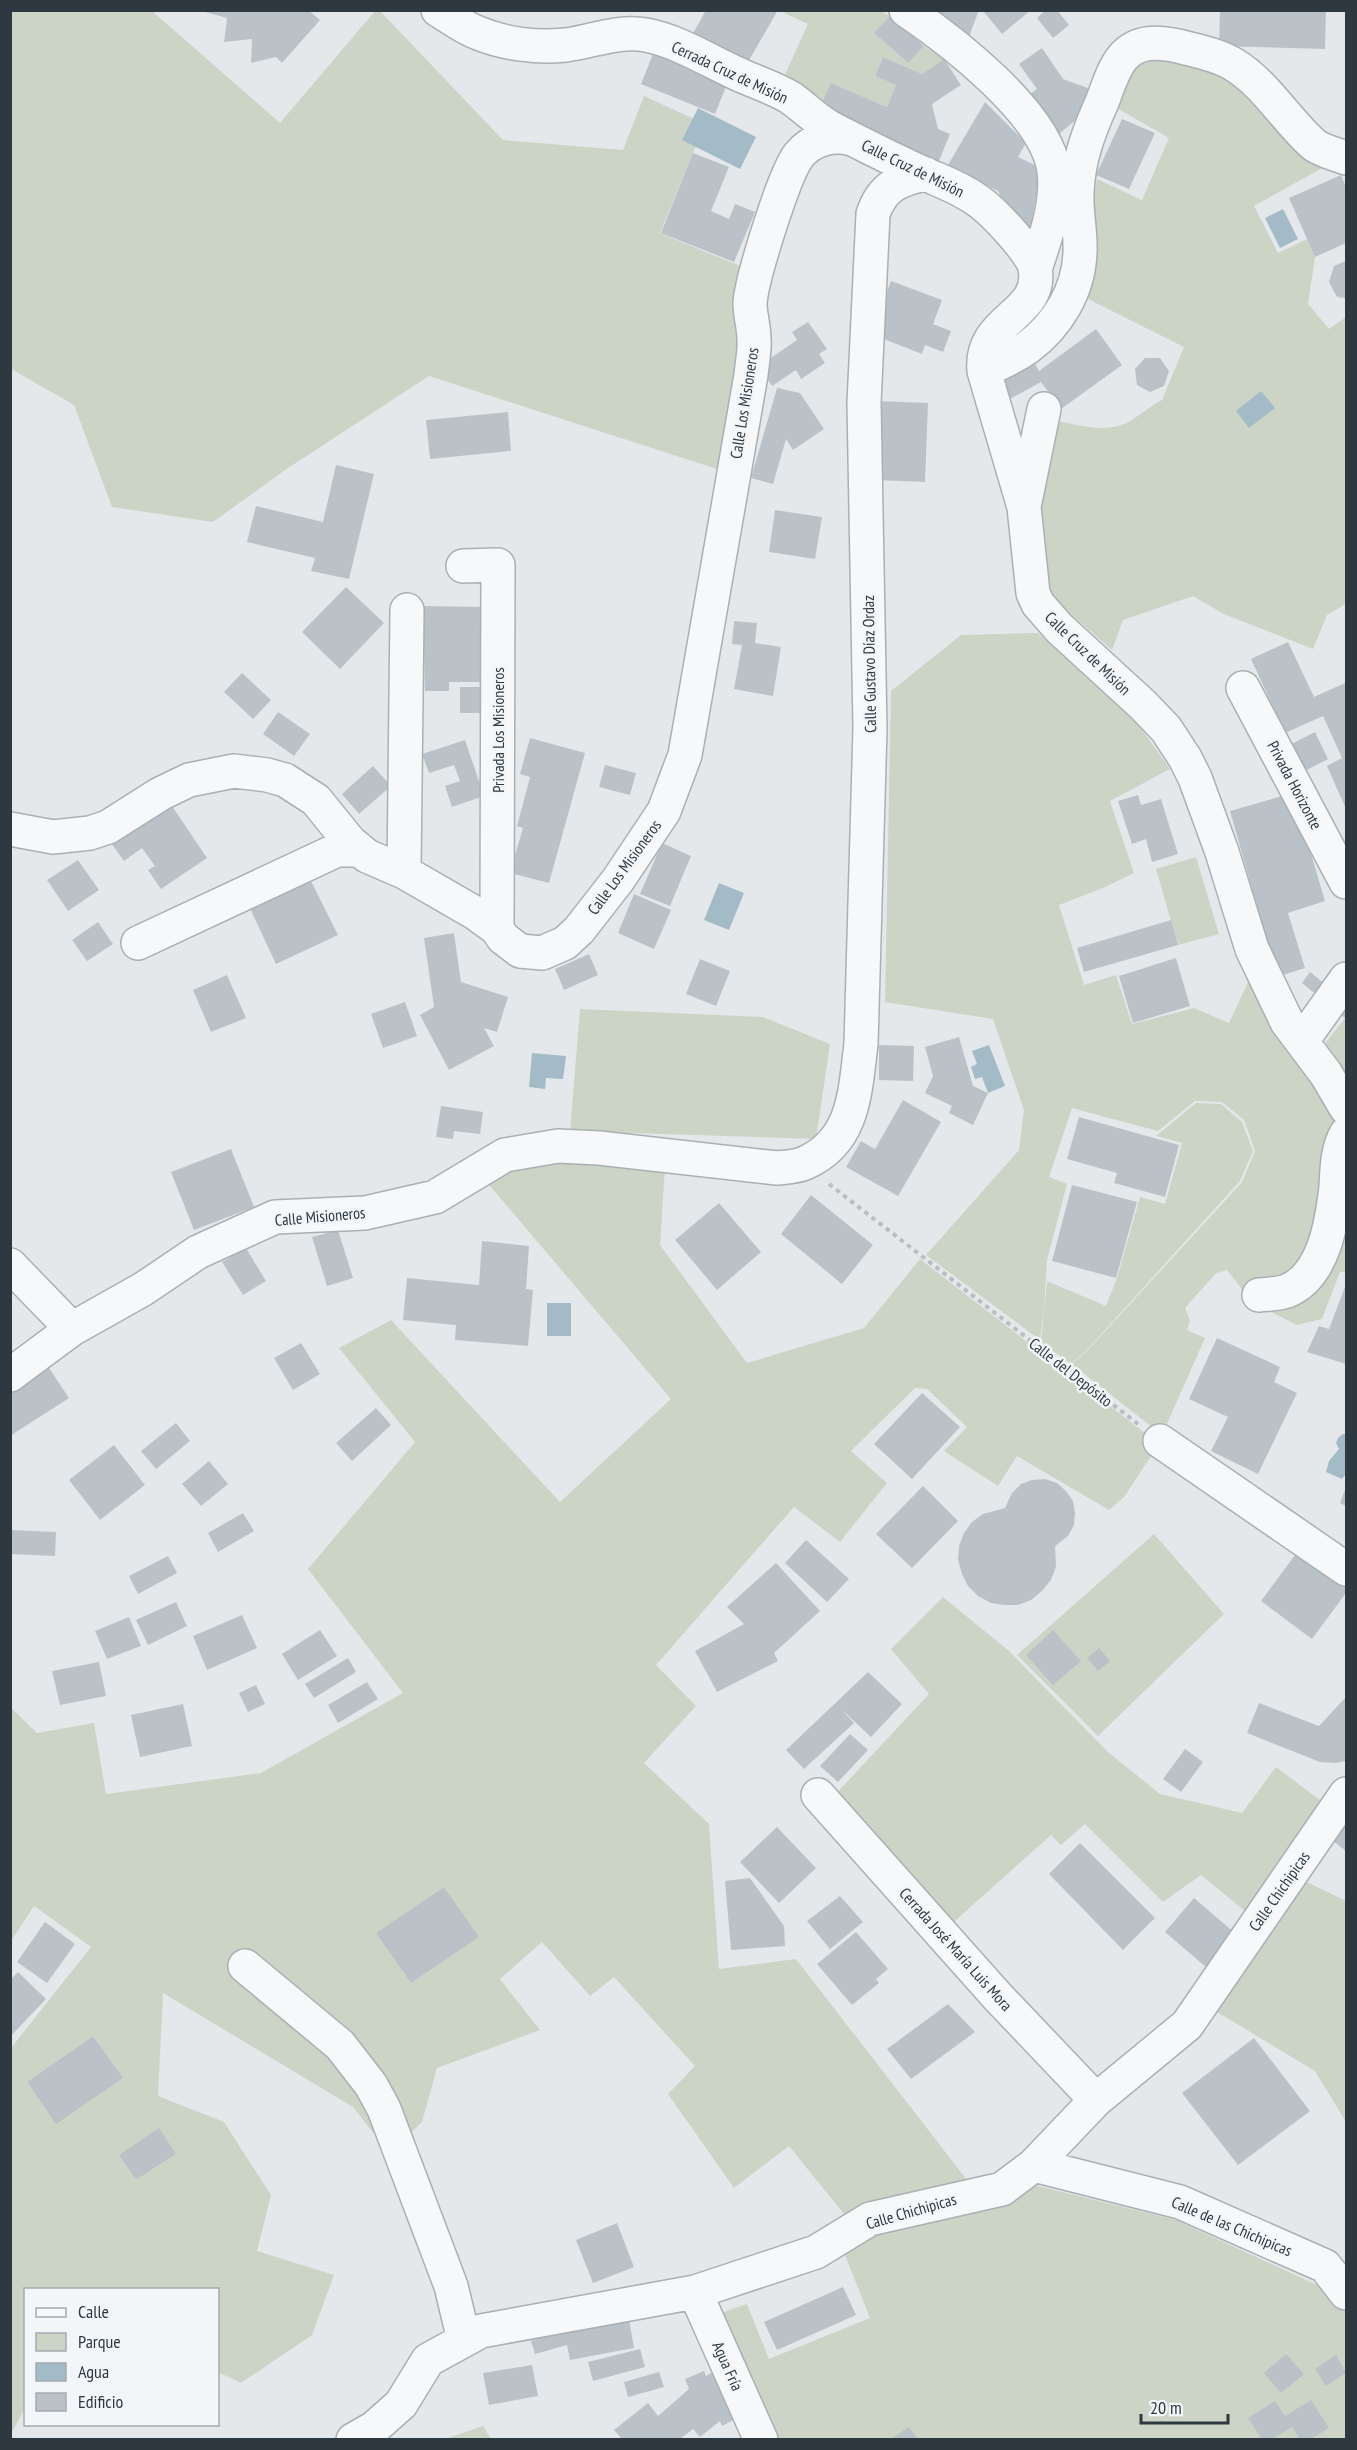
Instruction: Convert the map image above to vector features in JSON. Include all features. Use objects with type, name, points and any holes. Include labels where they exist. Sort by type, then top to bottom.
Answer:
[{"type":"street","name":"Cerrada Cruz de Misión","points":[[438,10],[477,33],[530,47],[566,45],[625,32],[649,35],[683,48],[791,98],[809,114]]},
{"type":"street","points":[[906,10],[934,29],[975,64],[1012,99],[1043,137],[1054,171],[1055,187],[1044,242],[1035,269]]},
{"type":"street","points":[[984,371],[1036,341],[1068,302],[1075,284],[1080,251],[1077,191],[1080,163],[1088,132],[1118,64],[1131,50],[1151,42],[1162,43],[1214,55],[1232,63],[1262,87],[1315,146],[1347,158]]},
{"type":"street","name":"Calle Cruz de Misión","points":[[809,114],[852,139],[953,185],[979,201],[1010,232],[1032,259],[1035,269],[1032,292],[1027,303],[997,328],[982,358],[1024,507],[1031,581],[1038,604],[1059,628],[1166,729],[1185,758],[1195,778],[1222,852],[1252,949],[1278,1004],[1347,1108]]},
{"type":"street","name":"Calle Los Misioneros","points":[[10,829],[52,837],[90,833],[108,827],[160,794],[189,780],[218,773],[249,772],[285,780],[316,800],[359,850],[459,903],[497,928],[511,945],[530,953],[548,951],[565,943],[579,930],[618,880],[664,811],[685,755],[751,375],[754,339],[750,303],[756,274],[786,181],[799,155],[818,140],[841,136],[852,139]]},
{"type":"street","name":"Calle Gustavo Díaz Ordaz","points":[[803,1164],[825,1151],[845,1128],[854,1096],[861,1044],[870,728],[864,403],[873,214],[877,201],[895,182],[907,177],[926,174]]},
{"type":"street","points":[[1024,507],[1044,409]]},
{"type":"street","name":"Privada Los Misioneros","points":[[463,566],[498,565],[497,928]]},
{"type":"street","points":[[404,872],[407,610]]},
{"type":"street","name":"Privada Horizonte","points":[[1243,688],[1347,882]]},
{"type":"street","points":[[138,942],[337,850],[359,850]]},
{"type":"street","points":[[1302,1041],[1347,979]]},
{"type":"street","points":[[1259,1295],[1287,1291],[1308,1277],[1325,1244],[1334,1200],[1339,1146],[1347,1134]]},
{"type":"street","name":"Calle Misioneros","points":[[10,1376],[72,1329],[143,1289],[198,1252],[276,1217],[365,1213],[435,1197],[505,1155],[558,1146],[599,1148],[777,1168],[803,1164]]},
{"type":"street","points":[[10,1265],[72,1329]]},
{"type":"street","points":[[1160,1441],[1347,1569]]},
{"type":"street","name":"Calle Chichipicas","points":[[352,2439],[374,2428],[401,2404],[428,2360],[481,2331],[695,2292],[816,2252],[870,2219],[1002,2189],[1035,2165],[1096,2100],[1187,2025],[1347,1794]]},
{"type":"street","name":"Cerrada José María Luis Mora","points":[[818,1795],[997,1996],[1096,2100]]},
{"type":"street","points":[[245,1966],[340,2045],[371,2085],[384,2109],[447,2275],[464,2340]]},
{"type":"street","name":"Calle de las Chichipicas","points":[[1035,2165],[1180,2202],[1325,2266],[1347,2293]]},
{"type":"street","name":"Agua Fría","points":[[695,2292],[761,2439]]},
{"type":"path","name":"Calle del Depósito","points":[[803,1164],[1160,1441]]},
{"type":"green space","points":[[11,11],[152,11],[280,123],[375,11],[380,11],[503,140],[623,150],[644,96],[694,119],[696,146],[660,233],[745,268],[742,339],[720,470],[429,376],[285,470],[213,522],[112,507],[74,405],[11,369]]},
{"type":"green space","points":[[785,11],[880,11],[890,16],[874,33],[908,63],[924,46],[944,59],[922,74],[883,57],[875,76],[896,85],[887,107],[831,83],[819,109],[782,81],[808,24],[784,13]]},
{"type":"green space","points":[[1134,55],[1211,61],[1326,166],[1254,206],[1278,253],[1307,239],[1315,257],[1308,304],[1329,329],[1346,317],[1346,604],[1327,615],[1313,649],[1224,614],[1193,596],[1123,620],[1112,650],[1066,610],[1051,592],[1039,520],[1051,420],[1101,428],[1130,421],[1162,400],[1184,347],[1086,298],[1091,212],[1097,179],[1142,200],[1169,138],[1110,104]]},
{"type":"green space","points":[[1038,633],[1127,714],[1145,734],[1170,769],[1110,801],[1134,873],[1059,905],[1084,985],[1116,975],[1132,1024],[1194,1008],[1229,1023],[1250,978],[1346,1128],[1346,1272],[1340,1272],[1322,1319],[1297,1325],[1252,1302],[1227,1270],[1216,1273],[1185,1308],[1190,1320],[1187,1330],[1205,1338],[1162,1435],[1072,1364],[1087,1351],[1242,1182],[1255,1151],[1244,1120],[1222,1102],[1195,1101],[1158,1131],[1072,1108],[1049,1177],[1067,1184],[1047,1260],[1040,1340],[926,1255],[1019,1150],[1024,1110],[993,1019],[885,1002],[891,691],[961,635]]},
{"type":"green space","points":[[1196,857],[1219,934],[1178,945],[1156,869]]},
{"type":"green space","points":[[580,1009],[763,1017],[830,1044],[816,1139],[570,1131]]},
{"type":"green space","points":[[1346,1017],[1346,1089],[1334,1069],[1326,1042]]},
{"type":"green space","points":[[1196,1103],[1221,1104],[1242,1122],[1253,1151],[1240,1181],[1086,1351],[1071,1364],[1041,1342],[1047,1281],[1106,1306],[1117,1278],[1140,1197],[1165,1204],[1182,1143],[1156,1136]]},
{"type":"green space","points":[[555,1156],[665,1167],[660,1245],[747,1363],[864,1328],[920,1259],[1159,1444],[1124,1497],[1109,1510],[1017,1456],[998,1486],[944,1451],[967,1427],[927,1389],[915,1388],[851,1451],[887,1483],[840,1542],[794,1507],[656,1665],[696,1706],[644,1763],[709,1824],[719,1969],[796,1959],[967,2180],[844,2214],[789,2146],[734,2188],[668,2094],[695,2066],[614,1977],[590,1996],[542,1942],[500,1979],[540,2030],[437,2068],[422,2122],[390,2154],[353,2107],[163,1993],[158,2096],[224,2122],[271,2195],[257,2251],[334,2275],[312,2335],[241,2383],[219,2372],[219,2288],[24,2288],[24,2410],[11,2434],[11,2048],[91,1947],[34,1906],[11,1941],[11,1708],[37,1733],[94,1723],[106,1794],[261,1773],[403,1693],[308,1569],[415,1442],[339,1348],[391,1320],[560,1502],[671,1399],[485,1180],[506,1167]],"holes":[[[444,1887],[478,1937],[411,1983],[377,1933]],[[93,2036],[122,2077],[56,2123],[27,2082]],[[159,2129],[176,2154],[136,2180],[120,2155]]]},
{"type":"green space","points":[[1154,1534],[1224,1614],[1098,1736],[1017,1655]]},
{"type":"green space","points":[[943,1597],[1009,1651],[1108,1752],[1160,1794],[1242,1813],[1276,1767],[1325,1804],[1286,1872],[1346,1901],[1346,2122],[1315,2071],[1212,2009],[1267,1929],[1201,1875],[1163,1902],[1085,1824],[1061,1845],[1051,1835],[946,1929],[832,1798],[929,1694],[891,1649]]},
{"type":"green space","points":[[1030,2184],[1176,2220],[1330,2291],[1346,2311],[1346,2439],[772,2439],[715,2315],[747,2304],[769,2359],[870,2318],[843,2250],[870,2234]]},
{"type":"green space","points":[[483,2426],[491,2439],[445,2439]]},
{"type":"water","points":[[698,108],[756,137],[740,169],[682,140]]},
{"type":"water","points":[[1283,209],[1298,239],[1280,248],[1265,218]]},
{"type":"water","points":[[1261,391],[1275,408],[1249,428],[1236,411]]},
{"type":"water","points":[[719,883],[744,893],[729,930],[704,920]]},
{"type":"water","points":[[989,1045],[1005,1086],[988,1093],[982,1077],[975,1079],[971,1067],[977,1064],[972,1051]]},
{"type":"water","points":[[532,1053],[566,1056],[563,1079],[546,1078],[545,1089],[529,1087]]},
{"type":"water","points":[[547,1303],[571,1303],[571,1336],[547,1336]]},
{"type":"water","points":[[1346,1434],[1346,1474],[1342,1479],[1326,1472],[1329,1461],[1339,1449],[1336,1443],[1338,1438]]},
{"type":"building","points":[[198,10],[308,10],[320,20],[282,63],[276,57],[251,63],[252,39],[224,42],[227,18]]},
{"type":"building","points":[[706,10],[778,10],[745,67],[691,37]]},
{"type":"building","points":[[927,10],[979,10],[967,42]]},
{"type":"building","points":[[986,10],[1031,10],[1002,34],[984,12]]},
{"type":"building","points":[[1046,10],[1057,10],[1069,25],[1053,38],[1037,18]]},
{"type":"building","points":[[1220,10],[1326,10],[1325,49],[1219,46]]},
{"type":"building","points":[[890,16],[924,46],[908,63],[874,33]]},
{"type":"building","points":[[1042,48],[1063,79],[1096,91],[1077,119],[1059,134],[1029,95],[1037,89],[1019,64]]},
{"type":"building","points":[[653,54],[727,84],[715,114],[641,84]]},
{"type":"building","points":[[883,57],[922,74],[944,59],[961,85],[932,104],[938,129],[950,134],[939,161],[819,109],[831,83],[887,107],[896,85],[875,76]]},
{"type":"building","points":[[985,102],[1026,143],[1018,157],[1041,168],[1030,231],[1022,234],[998,191],[948,165]]},
{"type":"building","points":[[1122,119],[1155,133],[1129,189],[1096,175]]},
{"type":"building","points":[[693,153],[729,167],[711,211],[729,219],[735,204],[755,212],[734,262],[661,233]]},
{"type":"building","points":[[1341,175],[1346,187],[1346,243],[1315,257],[1289,198]]},
{"type":"building","points":[[1346,261],[1346,298],[1337,297],[1329,282],[1334,266]]},
{"type":"building","points":[[891,281],[942,300],[933,324],[951,331],[943,352],[925,345],[922,354],[871,334]]},
{"type":"building","points":[[808,322],[827,349],[819,354],[825,363],[801,379],[796,370],[772,386],[759,366],[797,340],[792,332]]},
{"type":"building","points":[[1096,329],[1122,365],[1061,409],[1041,382],[1010,399],[997,377],[1032,358],[1039,371]]},
{"type":"building","points":[[1145,358],[1160,358],[1169,371],[1164,386],[1150,392],[1137,385],[1135,369]]},
{"type":"building","points":[[777,388],[800,393],[824,429],[793,450],[786,439],[773,484],[751,478]]},
{"type":"building","points":[[878,401],[928,403],[925,482],[876,480]]},
{"type":"building","points":[[508,412],[511,451],[430,459],[426,420]]},
{"type":"building","points":[[336,465],[374,474],[349,579],[311,571],[315,558],[247,542],[256,506],[323,522]]},
{"type":"building","points":[[775,510],[822,517],[815,559],[769,552]]},
{"type":"building","points":[[346,587],[384,623],[340,669],[302,632]]},
{"type":"building","points":[[423,606],[485,607],[486,682],[449,682],[449,691],[425,691]]},
{"type":"building","points":[[734,621],[757,623],[755,643],[781,647],[773,696],[734,689],[742,645],[732,644]]},
{"type":"building","points":[[1288,642],[1314,697],[1345,683],[1346,809],[1327,766],[1342,758],[1323,716],[1285,733],[1251,659]]},
{"type":"building","points":[[242,673],[271,700],[253,719],[224,692]]},
{"type":"building","points":[[460,687],[486,687],[486,713],[460,713]]},
{"type":"building","points":[[278,712],[310,734],[294,756],[263,734]]},
{"type":"building","points":[[1315,732],[1328,759],[1297,775],[1283,748]]},
{"type":"building","points":[[530,738],[585,753],[549,883],[510,873],[523,828],[517,826],[530,777],[520,774]]},
{"type":"building","points":[[465,740],[484,796],[452,807],[445,786],[460,781],[454,765],[429,773],[422,754]]},
{"type":"building","points":[[605,765],[636,773],[630,795],[599,787]]},
{"type":"building","points":[[373,766],[391,786],[359,814],[342,794]]},
{"type":"building","points":[[1289,794],[1325,901],[1288,913],[1305,968],[1277,977],[1230,811]]},
{"type":"building","points":[[1138,795],[1141,805],[1161,799],[1178,854],[1152,862],[1146,839],[1132,844],[1118,801]]},
{"type":"building","points":[[170,803],[207,858],[161,889],[148,870],[155,866],[142,848],[124,861],[111,843]]},
{"type":"building","points":[[662,843],[691,856],[670,906],[640,894]]},
{"type":"building","points":[[78,860],[99,890],[68,911],[47,880]]},
{"type":"building","points":[[308,875],[338,935],[276,964],[248,904]]},
{"type":"building","points":[[634,894],[671,910],[654,949],[618,933]]},
{"type":"building","points":[[1171,920],[1178,945],[1084,972],[1077,948]]},
{"type":"building","points":[[98,922],[113,944],[87,961],[72,940]]},
{"type":"building","points":[[454,933],[461,982],[508,997],[497,1032],[484,1028],[494,1046],[449,1070],[420,1015],[434,1007],[424,938]]},
{"type":"building","points":[[589,954],[598,975],[564,990],[555,969]]},
{"type":"building","points":[[1176,958],[1190,1006],[1133,1023],[1119,976]]},
{"type":"building","points":[[700,959],[730,971],[716,1006],[686,994]]},
{"type":"building","points":[[1310,972],[1346,1001],[1345,1018],[1302,983]]},
{"type":"building","points":[[227,975],[246,1018],[211,1032],[193,990]]},
{"type":"building","points":[[405,1002],[417,1036],[383,1048],[371,1014]]},
{"type":"building","points":[[959,1037],[973,1086],[988,1093],[973,1125],[949,1113],[952,1106],[925,1093],[933,1076],[925,1047]]},
{"type":"building","points":[[879,1045],[914,1046],[913,1081],[879,1080]]},
{"type":"building","points":[[903,1100],[941,1122],[898,1196],[846,1167],[861,1141],[875,1149]]},
{"type":"building","points":[[441,1106],[483,1112],[480,1134],[454,1131],[453,1139],[436,1137]]},
{"type":"building","points":[[1079,1117],[1179,1145],[1165,1197],[1114,1183],[1117,1173],[1067,1159]]},
{"type":"building","points":[[231,1149],[254,1207],[194,1230],[171,1172]]},
{"type":"building","points":[[1072,1185],[1137,1202],[1116,1278],[1052,1261]]},
{"type":"building","points":[[811,1195],[873,1245],[842,1284],[781,1234]]},
{"type":"building","points":[[719,1203],[761,1252],[717,1290],[675,1240]]},
{"type":"building","points":[[338,1230],[353,1278],[327,1286],[312,1237]]},
{"type":"building","points":[[482,1241],[529,1246],[526,1289],[533,1290],[528,1346],[455,1340],[456,1325],[403,1320],[407,1278],[479,1285]]},
{"type":"building","points":[[246,1248],[266,1281],[243,1295],[222,1262]]},
{"type":"building","points":[[1346,1284],[1346,1364],[1307,1352],[1319,1326],[1329,1329]]},
{"type":"building","points":[[1217,1338],[1280,1367],[1274,1382],[1297,1393],[1258,1474],[1211,1451],[1228,1417],[1189,1399]]},
{"type":"building","points":[[301,1343],[320,1374],[293,1390],[274,1358]]},
{"type":"building","points":[[49,1368],[69,1398],[10,1436],[10,1393]]},
{"type":"building","points":[[922,1393],[960,1427],[912,1479],[874,1444]]},
{"type":"building","points":[[376,1408],[391,1425],[352,1461],[336,1443]]},
{"type":"building","points":[[176,1423],[190,1441],[156,1469],[141,1451]]},
{"type":"building","points":[[114,1445],[145,1485],[100,1520],[69,1480]]},
{"type":"building","points":[[209,1461],[228,1484],[201,1506],[182,1484]]},
{"type":"building","points":[[1045,1479],[1057,1483],[1066,1491],[1073,1501],[1075,1513],[1074,1525],[1068,1536],[1055,1546],[1056,1567],[1051,1580],[1031,1600],[1018,1605],[991,1603],[978,1596],[968,1586],[962,1574],[958,1560],[959,1546],[964,1533],[972,1522],[983,1514],[1005,1508],[1012,1493],[1021,1484]]},
{"type":"building","points":[[923,1486],[958,1521],[912,1568],[876,1534]]},
{"type":"building","points":[[1346,1487],[1346,1506],[1340,1503]]},
{"type":"building","points":[[243,1513],[254,1531],[218,1552],[208,1533]]},
{"type":"building","points":[[10,1530],[56,1532],[55,1556],[10,1554]]},
{"type":"building","points":[[806,1540],[849,1579],[827,1602],[785,1563]]},
{"type":"building","points":[[1298,1551],[1346,1586],[1346,1593],[1312,1639],[1261,1601]]},
{"type":"building","points":[[168,1556],[177,1573],[138,1594],[129,1576]]},
{"type":"building","points":[[776,1563],[820,1611],[774,1653],[778,1661],[717,1692],[695,1651],[744,1624],[727,1607]]},
{"type":"building","points":[[176,1602],[187,1626],[148,1645],[136,1620]]},
{"type":"building","points":[[242,1615],[257,1648],[207,1670],[193,1636]]},
{"type":"building","points":[[129,1617],[141,1646],[107,1659],[95,1631]]},
{"type":"building","points":[[320,1630],[337,1656],[298,1680],[282,1654]]},
{"type":"building","points":[[1053,1630],[1081,1661],[1053,1685],[1026,1655]]},
{"type":"building","points":[[1099,1648],[1110,1661],[1098,1671],[1087,1658]]},
{"type":"building","points":[[348,1658],[356,1672],[314,1698],[305,1684]]},
{"type":"building","points":[[99,1662],[106,1696],[60,1705],[52,1671]]},
{"type":"building","points":[[868,1672],[902,1704],[871,1737],[841,1709],[854,1723],[804,1769],[786,1750]]},
{"type":"building","points":[[367,1682],[378,1699],[338,1723],[328,1705]]},
{"type":"building","points":[[256,1685],[265,1704],[248,1712],[239,1693]]},
{"type":"building","points":[[1346,1697],[1345,1761],[1320,1762],[1247,1733],[1259,1703],[1319,1726]]},
{"type":"building","points":[[183,1704],[192,1746],[140,1757],[131,1715]]},
{"type":"building","points":[[850,1734],[868,1750],[838,1782],[820,1766]]},
{"type":"building","points":[[1185,1749],[1203,1762],[1181,1792],[1163,1779]]},
{"type":"building","points":[[1346,1823],[1346,1851],[1333,1841]]},
{"type":"building","points":[[777,1827],[816,1868],[779,1903],[740,1862]]},
{"type":"building","points":[[1080,1843],[1155,1918],[1123,1950],[1049,1874]]},
{"type":"building","points":[[750,1878],[784,1926],[785,1946],[731,1950],[725,1881]]},
{"type":"building","points":[[444,1887],[479,1937],[411,1983],[376,1933]]},
{"type":"building","points":[[840,1896],[863,1922],[830,1949],[807,1921]]},
{"type":"building","points":[[1194,1898],[1236,1934],[1207,1968],[1165,1932]]},
{"type":"building","points":[[45,1922],[75,1944],[47,1983],[17,1962]]},
{"type":"building","points":[[856,1932],[888,1969],[876,1979],[879,1983],[852,2005],[817,1964]]},
{"type":"building","points":[[18,1972],[46,1999],[10,2037],[10,1980]]},
{"type":"building","points":[[948,2004],[975,2032],[911,2079],[887,2049]]},
{"type":"building","points":[[93,2036],[123,2078],[56,2124],[27,2082]]},
{"type":"building","points":[[1254,2038],[1310,2111],[1238,2165],[1182,2093]]},
{"type":"building","points":[[159,2128],[176,2154],[136,2180],[119,2155]]},
{"type":"building","points":[[617,2223],[634,2267],[593,2283],[576,2240]]},
{"type":"building","points":[[843,2287],[856,2315],[777,2350],[764,2322]]},
{"type":"building","points":[[629,2319],[634,2348],[570,2360],[567,2345],[535,2354],[531,2341],[564,2330]]},
{"type":"building","points":[[640,2349],[645,2367],[593,2381],[588,2362]]},
{"type":"building","points":[[1286,2354],[1304,2374],[1281,2393],[1264,2373]]},
{"type":"building","points":[[1336,2355],[1346,2373],[1326,2386],[1315,2369]]},
{"type":"building","points":[[532,2365],[538,2396],[489,2405],[483,2373]]},
{"type":"building","points":[[717,2370],[741,2416],[722,2426],[720,2421],[700,2437],[693,2429],[680,2439],[622,2439],[614,2430],[648,2403],[658,2416],[689,2389],[685,2379],[704,2371],[706,2376]]},
{"type":"building","points":[[659,2372],[664,2387],[628,2397],[624,2382]]},
{"type":"building","points":[[1311,2400],[1329,2428],[1311,2439],[1300,2439],[1292,2427],[1272,2439],[1262,2439],[1248,2418],[1275,2401],[1285,2416]]},
{"type":"building","points":[[909,2427],[918,2439],[891,2439]]}]
